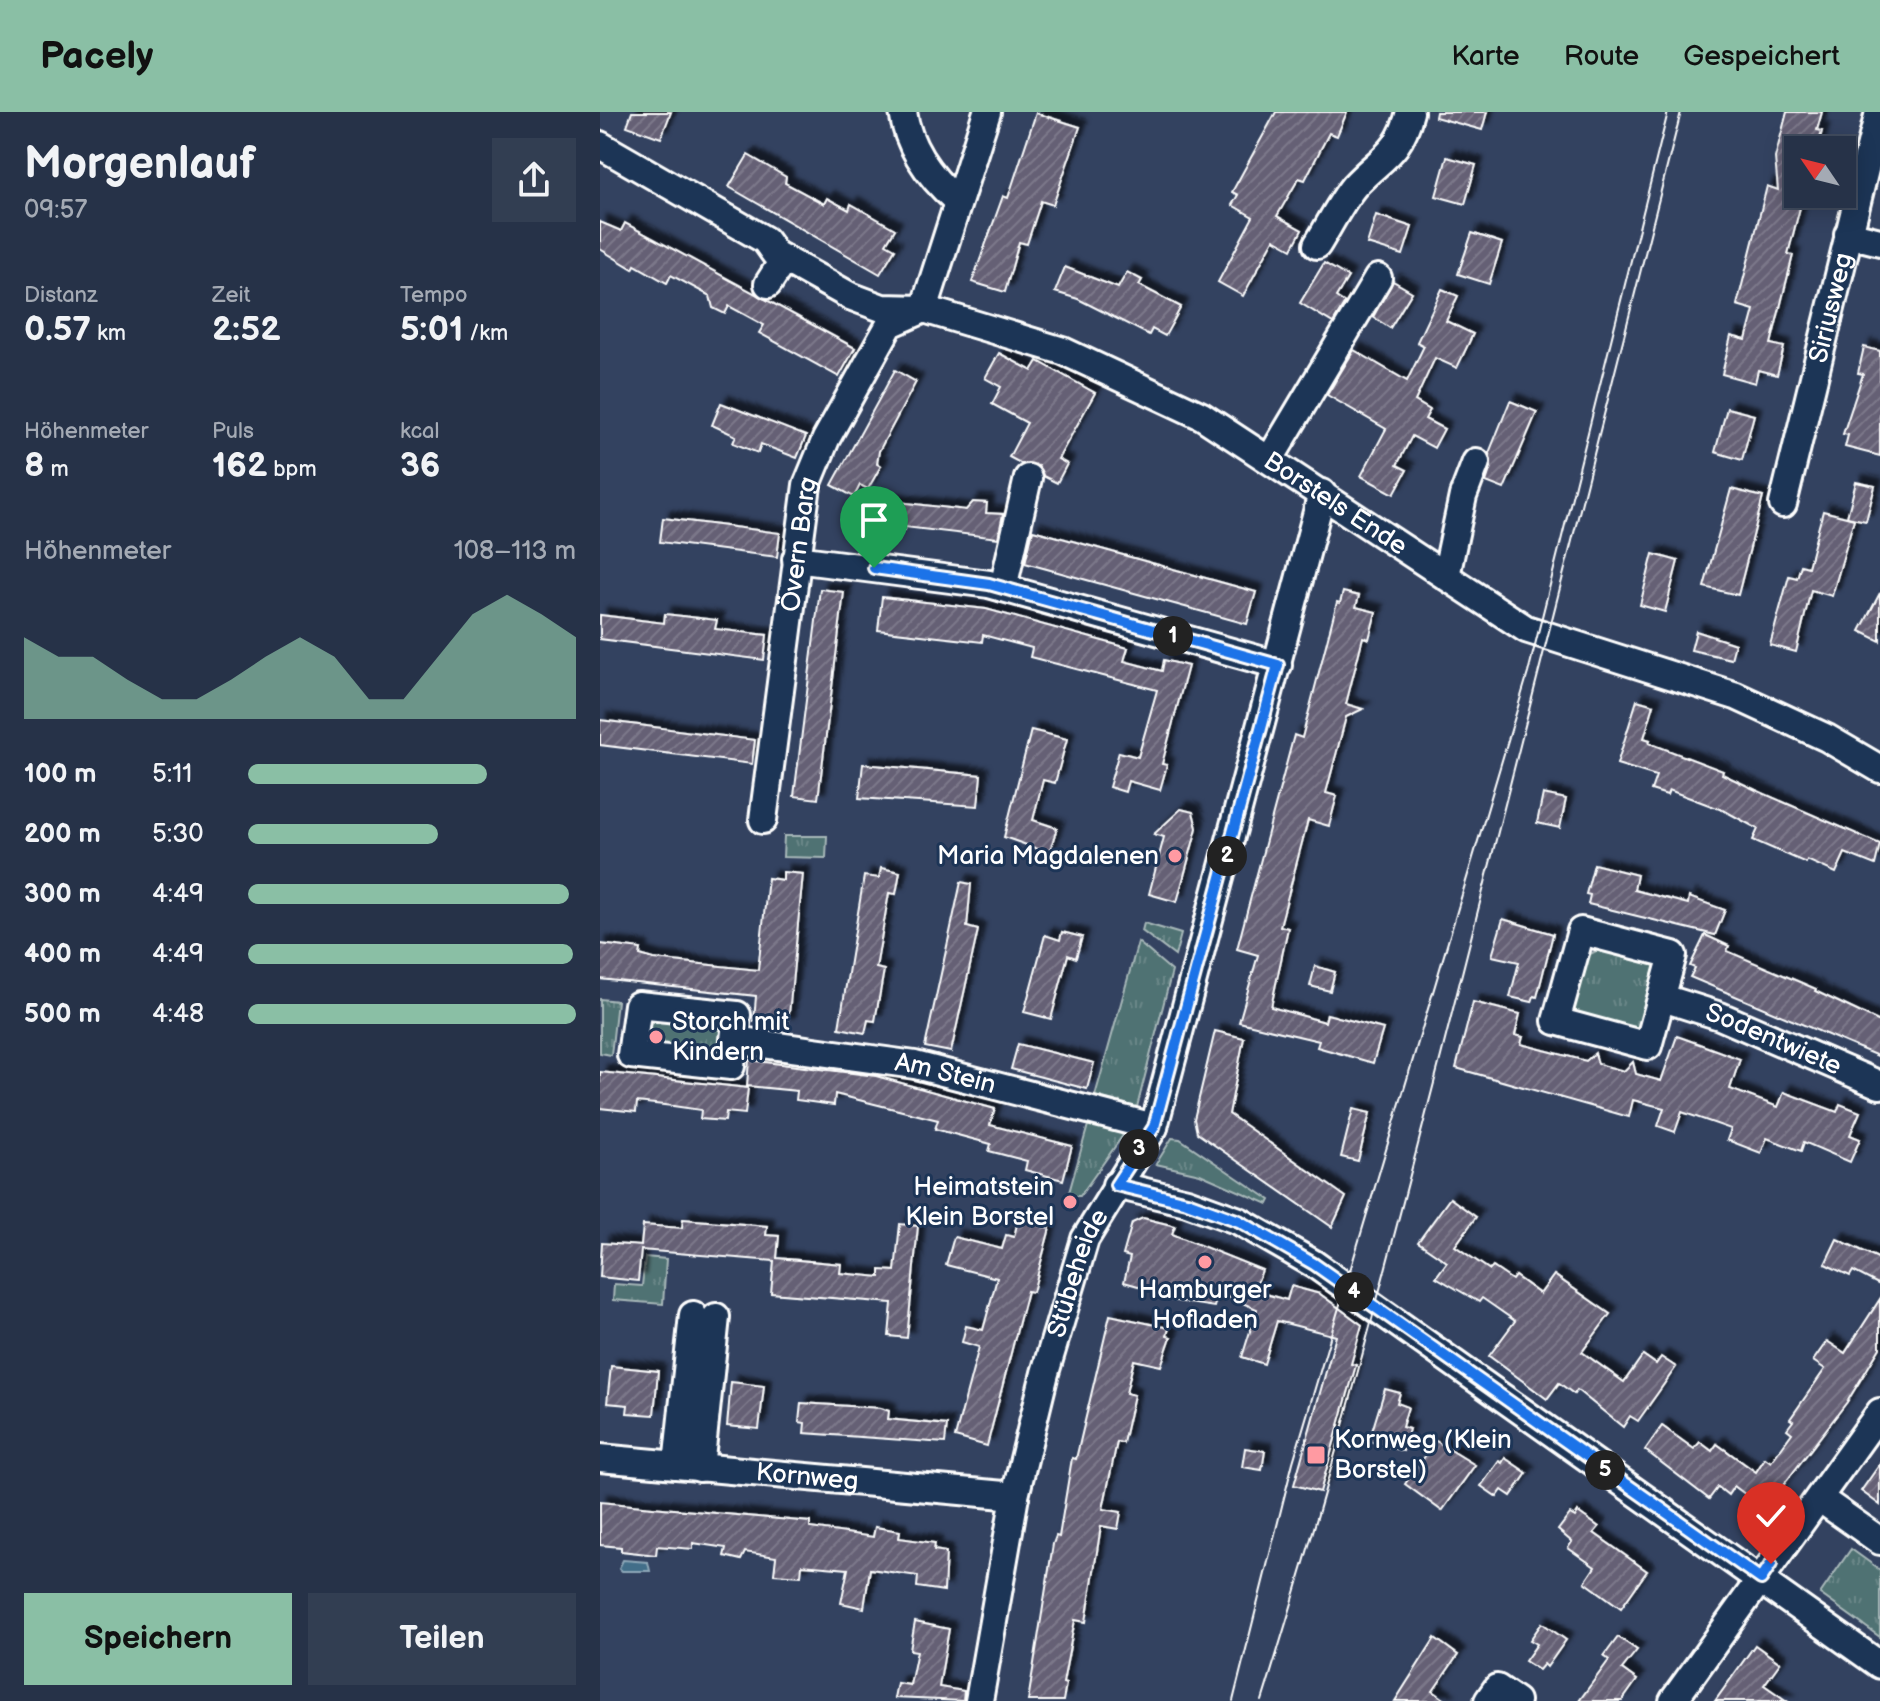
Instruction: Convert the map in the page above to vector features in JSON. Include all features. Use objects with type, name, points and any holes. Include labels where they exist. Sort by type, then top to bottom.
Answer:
[{"type":"street","points":[[903,112],[905,126],[932,179],[957,201]]},
{"type":"street","points":[[924,309],[987,112]]},
{"type":"street","points":[[1317,245],[1354,186],[1383,163],[1405,133],[1410,112]]},
{"type":"street","name":"Siriusweg","points":[[1783,504],[1879,112]]},
{"type":"street","name":"Borstels Ende","points":[[600,145],[765,240],[775,254],[850,296],[882,308],[924,309],[1063,351],[1202,416],[1526,629],[1736,696],[1827,738],[1880,769]]},
{"type":"street","points":[[1848,234],[1880,242]]},
{"type":"street","points":[[768,284],[784,259]]},
{"type":"street","points":[[1270,459],[1378,278]]},
{"type":"street","name":"Övern Barg","points":[[763,820],[807,485],[826,439],[890,324],[924,309]]},
{"type":"street","points":[[1446,576],[1463,496],[1476,462]]},
{"type":"street","points":[[1003,588],[1028,478]]},
{"type":"street","name":"Stübeheide","points":[[979,1701],[1015,1496],[1045,1373],[1085,1239],[1154,1127],[1322,493]]},
{"type":"street","points":[[796,559],[1003,588],[1278,665]]},
{"type":"street","points":[[1582,931],[1673,955],[1663,998],[1648,1046],[1556,1020],[1582,931]]},
{"type":"street","name":"Sodentwiete","points":[[1663,998],[1720,1016],[1880,1085]]},
{"type":"street","name":"Am Stein","points":[[734,1040],[915,1065],[1154,1127]]},
{"type":"street","points":[[1116,1185],[1187,1202],[1239,1221],[1314,1264],[1880,1665]]},
{"type":"street","points":[[689,1466],[705,1316]]},
{"type":"street","points":[[1673,1701],[1880,1412]]},
{"type":"street","name":"Kornweg","points":[[600,1458],[1015,1496]]},
{"type":"street","points":[[1819,1498],[1880,1541]]},
{"type":"street","points":[[1488,1701],[1497,1688],[1516,1701]]},
{"type":"green space","points":[[784,836],[827,836],[826,858],[783,857]]},
{"type":"green space","points":[[1144,923],[1181,934],[1175,956],[1142,931]]},
{"type":"green space","points":[[1138,942],[1172,971],[1137,1107],[1095,1096]]},
{"type":"green space","points":[[1604,947],[1655,963],[1658,971],[1643,1024],[1630,1031],[1576,1015],[1572,1009],[1584,957]]},
{"type":"green space","points":[[600,999],[617,1001],[611,1055],[600,1053]]},
{"type":"green space","points":[[647,1012],[723,1019],[721,1055],[642,1044]]},
{"type":"green space","points":[[1090,1118],[1128,1128],[1080,1196],[1068,1196]]},
{"type":"green space","points":[[1172,1138],[1180,1139],[1270,1200],[1268,1204],[1200,1174],[1156,1164]]},
{"type":"green space","points":[[645,1257],[666,1259],[663,1304],[613,1300],[614,1284],[642,1286]]},
{"type":"green space","points":[[1851,1549],[1880,1570],[1880,1637],[1820,1594]]},
{"type":"water","points":[[623,1560],[648,1562],[650,1571],[622,1571],[619,1568]]},
{"type":"building","points":[[632,112],[671,112],[661,138],[627,126]]},
{"type":"building","points":[[1276,112],[1347,112],[1337,136],[1329,133],[1305,180],[1299,178],[1277,216],[1302,230],[1292,249],[1274,239],[1243,296],[1218,282],[1253,217],[1232,205],[1238,195],[1232,192]]},
{"type":"building","points":[[1436,112],[1487,112],[1482,130],[1435,117]]},
{"type":"building","points":[[1787,112],[1822,112],[1817,130],[1822,131],[1821,136],[1784,136],[1784,208],[1800,208],[1788,254],[1793,255],[1771,344],[1784,347],[1777,375],[1758,370],[1755,383],[1722,374],[1731,336],[1746,340],[1754,310],[1737,305],[1767,186],[1778,190],[1775,158]]},
{"type":"building","points":[[1036,113],[1080,127],[1053,205],[1041,201],[1027,244],[1019,242],[1005,292],[972,282],[1003,196],[1008,198]]},
{"type":"building","points":[[748,155],[786,177],[785,183],[824,204],[827,198],[849,210],[851,204],[895,229],[886,244],[895,249],[880,274],[729,187]]},
{"type":"building","points":[[1447,157],[1476,165],[1465,204],[1436,196]]},
{"type":"building","points":[[1376,215],[1412,227],[1403,255],[1367,244]]},
{"type":"building","points":[[600,222],[621,231],[625,223],[855,348],[839,377],[759,333],[764,325],[729,306],[725,314],[713,308],[710,296],[671,275],[667,283],[635,265],[633,269],[600,249]]},
{"type":"building","points":[[1472,233],[1502,243],[1489,284],[1458,274]]},
{"type":"building","points":[[1324,263],[1348,277],[1336,297],[1345,303],[1333,323],[1300,303]]},
{"type":"building","points":[[1065,267],[1118,288],[1127,272],[1142,280],[1139,285],[1181,307],[1165,336],[1152,329],[1149,335],[1078,299],[1055,292]]},
{"type":"building","points":[[1393,281],[1412,292],[1390,328],[1373,317]]},
{"type":"building","points":[[1442,289],[1458,296],[1446,321],[1473,334],[1457,368],[1435,358],[1415,401],[1430,410],[1425,419],[1444,429],[1434,448],[1412,436],[1397,465],[1407,470],[1394,494],[1361,476],[1386,429],[1327,395],[1354,350],[1407,381],[1424,346],[1417,342]]},
{"type":"building","points":[[1864,347],[1880,351],[1880,456],[1845,447],[1848,435],[1843,434],[1863,374],[1858,373]]},
{"type":"building","points":[[999,353],[1032,371],[1038,361],[1095,393],[1058,459],[1067,464],[1057,483],[1043,476],[1038,466],[1022,464],[1009,457],[1027,423],[992,404],[1001,387],[985,378]]},
{"type":"building","points":[[895,370],[916,382],[879,451],[877,464],[881,466],[868,489],[860,485],[854,497],[832,485]]},
{"type":"building","points":[[1510,401],[1537,412],[1504,489],[1486,482],[1491,467],[1489,453]]},
{"type":"building","points":[[721,403],[806,436],[797,458],[761,444],[758,453],[733,443],[736,436],[712,425]]},
{"type":"building","points":[[1727,408],[1754,415],[1742,460],[1715,452]]},
{"type":"building","points":[[1856,482],[1875,486],[1866,521],[1847,517]]},
{"type":"building","points":[[1731,489],[1763,497],[1738,595],[1704,587]]},
{"type":"building","points":[[890,501],[966,510],[973,502],[987,503],[986,513],[1003,514],[998,538],[905,527],[904,531],[886,529]]},
{"type":"building","points":[[1823,511],[1854,519],[1832,596],[1811,590],[1796,652],[1770,645],[1789,576],[1797,578],[1801,565],[1808,567]]},
{"type":"building","points":[[663,518],[780,533],[777,557],[660,542]]},
{"type":"building","points":[[1033,530],[1256,592],[1247,624],[1025,563]]},
{"type":"building","points":[[1653,554],[1678,561],[1665,612],[1640,605]]},
{"type":"building","points":[[820,589],[844,592],[818,799],[794,796]]},
{"type":"building","points":[[1343,592],[1359,596],[1356,607],[1376,612],[1369,639],[1363,637],[1346,704],[1363,709],[1346,717],[1326,793],[1337,796],[1329,826],[1308,820],[1280,926],[1288,928],[1271,1007],[1325,1022],[1327,1014],[1383,1029],[1373,1063],[1317,1047],[1319,1041],[1239,1022],[1258,955],[1237,949],[1294,735],[1302,738],[1337,602],[1340,603]]},
{"type":"building","points":[[1880,593],[1880,641],[1860,631]]},
{"type":"building","points":[[882,597],[986,609],[1128,648],[1124,661],[1162,671],[1164,660],[1188,666],[1162,764],[1167,765],[1160,790],[1128,781],[1125,792],[1109,787],[1119,752],[1138,757],[1157,690],[1030,657],[1032,648],[983,635],[982,642],[878,630]]},
{"type":"building","points":[[665,614],[717,620],[715,629],[767,635],[764,660],[600,639],[600,615],[664,623]]},
{"type":"building","points":[[1696,631],[1735,644],[1731,659],[1691,650]]},
{"type":"building","points":[[1637,700],[1654,705],[1644,738],[1650,740],[1649,743],[1723,771],[1722,774],[1758,791],[1880,844],[1875,865],[1845,853],[1836,873],[1807,860],[1806,863],[1753,840],[1758,829],[1725,811],[1669,790],[1667,795],[1651,790],[1656,776],[1617,764]]},
{"type":"building","points":[[600,720],[755,740],[752,764],[600,745]]},
{"type":"building","points":[[1031,730],[1067,739],[1055,783],[1043,780],[1033,820],[1057,828],[1049,853],[1004,837]]},
{"type":"building","points":[[863,764],[981,775],[978,806],[859,798]]},
{"type":"building","points":[[1543,794],[1566,799],[1560,828],[1537,823]]},
{"type":"building","name":"Maria Magdalenen","points":[[1181,809],[1193,812],[1197,828],[1177,902],[1149,894],[1164,837],[1154,834]]},
{"type":"building","points":[[1594,864],[1637,875],[1634,890],[1688,904],[1689,897],[1725,910],[1715,935],[1588,904],[1590,895],[1586,894]]},
{"type":"building","points":[[881,868],[900,872],[896,894],[889,893],[876,968],[884,970],[875,1021],[868,1020],[865,1033],[839,1028],[864,876],[879,878]]},
{"type":"building","points":[[783,872],[803,874],[788,1024],[754,1021],[756,996],[600,979],[600,944],[641,949],[640,955],[654,959],[758,970],[768,878],[783,880]]},
{"type":"building","points":[[961,882],[971,884],[967,927],[978,930],[951,1052],[925,1047]]},
{"type":"building","points":[[1503,919],[1553,934],[1537,997],[1534,996],[1532,1002],[1510,997],[1519,962],[1492,956]]},
{"type":"building","points":[[1062,932],[1082,937],[1076,958],[1068,955],[1051,1019],[1024,1012],[1045,935],[1060,940]]},
{"type":"building","points":[[1705,935],[1729,946],[1727,951],[1816,989],[1880,1022],[1880,1057],[1690,977],[1695,968],[1690,966]]},
{"type":"building","points":[[1315,966],[1335,972],[1330,991],[1310,986]]},
{"type":"building","points":[[1473,1002],[1520,1014],[1515,1035],[1523,1037],[1521,1044],[1586,1061],[1595,1053],[1598,1064],[1624,1071],[1633,1062],[1636,1074],[1661,1081],[1677,1036],[1740,1059],[1730,1089],[1778,1107],[1784,1092],[1837,1112],[1840,1104],[1860,1112],[1850,1135],[1860,1139],[1850,1162],[1804,1142],[1801,1151],[1767,1138],[1761,1153],[1727,1140],[1731,1129],[1682,1112],[1675,1132],[1658,1126],[1664,1108],[1633,1100],[1629,1117],[1456,1068]]},
{"type":"building","points":[[1215,1031],[1244,1038],[1229,1114],[1346,1197],[1332,1227],[1197,1133],[1194,1119]]},
{"type":"building","points":[[1018,1044],[1094,1063],[1087,1089],[1011,1069]]},
{"type":"building","points":[[749,1060],[876,1076],[995,1109],[990,1125],[1072,1146],[1063,1180],[1025,1170],[1027,1161],[989,1151],[991,1144],[935,1129],[938,1120],[835,1094],[834,1105],[796,1100],[797,1091],[747,1086]]},
{"type":"building","points":[[600,1072],[748,1088],[745,1114],[726,1112],[725,1121],[700,1119],[701,1110],[637,1102],[636,1112],[600,1108]]},
{"type":"building","points":[[1353,1109],[1370,1113],[1358,1161],[1341,1157]]},
{"type":"building","points":[[1450,1198],[1476,1217],[1455,1246],[1490,1270],[1493,1267],[1512,1280],[1515,1276],[1540,1294],[1554,1275],[1610,1314],[1582,1352],[1624,1382],[1643,1355],[1656,1364],[1661,1357],[1676,1367],[1638,1421],[1630,1416],[1623,1427],[1577,1390],[1574,1394],[1559,1383],[1547,1399],[1489,1356],[1515,1321],[1482,1298],[1479,1302],[1436,1277],[1447,1262],[1418,1242]]},
{"type":"building","points":[[1143,1218],[1175,1226],[1172,1234],[1262,1270],[1254,1291],[1287,1300],[1291,1286],[1320,1294],[1362,1325],[1351,1364],[1356,1365],[1320,1492],[1294,1485],[1336,1336],[1277,1321],[1264,1364],[1242,1357],[1257,1309],[1218,1293],[1214,1307],[1169,1300],[1170,1295],[1124,1282],[1130,1257],[1123,1255],[1132,1223]]},
{"type":"building","points":[[683,1219],[767,1226],[766,1235],[779,1236],[777,1258],[841,1264],[840,1273],[880,1277],[880,1270],[895,1271],[900,1224],[918,1226],[907,1338],[889,1336],[892,1303],[771,1293],[774,1261],[641,1250],[638,1281],[600,1277],[602,1243],[641,1246],[643,1225],[682,1228]]},
{"type":"building","points":[[1018,1220],[1050,1228],[1033,1292],[1027,1291],[987,1446],[955,1437],[979,1347],[962,1342],[966,1326],[983,1330],[997,1278],[946,1265],[954,1237],[1002,1249],[1006,1235],[1014,1237]]},
{"type":"building","points":[[1837,1239],[1880,1259],[1880,1285],[1853,1271],[1850,1276],[1825,1264]]},
{"type":"building","points":[[1880,1299],[1880,1348],[1847,1402],[1765,1509],[1734,1486],[1728,1495],[1718,1487],[1709,1499],[1645,1450],[1662,1426],[1694,1449],[1700,1442],[1712,1451],[1717,1444],[1756,1472],[1765,1458],[1771,1462],[1792,1433],[1787,1429],[1793,1421],[1790,1419],[1825,1369],[1813,1361],[1827,1341],[1845,1353]]},
{"type":"building","points":[[1110,1315],[1169,1328],[1167,1336],[1171,1337],[1161,1366],[1134,1360],[1126,1393],[1134,1395],[1123,1443],[1117,1442],[1103,1509],[1121,1512],[1118,1529],[1101,1526],[1086,1622],[1075,1620],[1063,1683],[1066,1684],[1063,1701],[1028,1701],[1053,1544],[1056,1536],[1059,1537],[1072,1458],[1076,1459]]},
{"type":"building","points":[[611,1366],[658,1371],[654,1415],[627,1413],[628,1405],[607,1403]]},
{"type":"building","points":[[731,1382],[764,1386],[759,1429],[727,1426]]},
{"type":"building","points":[[1385,1389],[1400,1393],[1397,1403],[1408,1407],[1402,1427],[1409,1429],[1403,1451],[1369,1441]]},
{"type":"building","points":[[801,1403],[881,1408],[889,1411],[888,1419],[947,1425],[945,1443],[804,1433],[805,1423],[799,1422]]},
{"type":"building","points":[[1436,1441],[1475,1465],[1442,1511],[1405,1484]]},
{"type":"building","points":[[1245,1448],[1265,1451],[1262,1470],[1242,1467]]},
{"type":"building","points":[[1505,1458],[1527,1473],[1511,1496],[1502,1490],[1497,1497],[1481,1486],[1499,1461],[1502,1463]]},
{"type":"building","points":[[1880,1464],[1880,1505],[1861,1491]]},
{"type":"building","points":[[600,1502],[810,1522],[810,1528],[873,1537],[875,1527],[900,1531],[899,1538],[935,1543],[934,1550],[946,1552],[944,1591],[917,1587],[918,1576],[870,1569],[864,1608],[841,1603],[848,1569],[802,1565],[801,1576],[774,1574],[776,1557],[745,1552],[741,1560],[724,1556],[726,1548],[693,1543],[693,1549],[657,1546],[656,1555],[621,1551],[621,1547],[600,1545]]},
{"type":"building","points":[[1578,1512],[1599,1527],[1594,1533],[1647,1571],[1621,1608],[1585,1582],[1595,1567],[1568,1548],[1572,1542],[1558,1530],[1570,1514],[1575,1517]]},
{"type":"building","points":[[915,1622],[949,1629],[939,1687],[964,1691],[963,1701],[894,1698],[897,1683],[910,1685],[917,1651],[910,1650]]},
{"type":"building","points":[[1542,1623],[1566,1640],[1547,1667],[1544,1664],[1539,1670],[1525,1661],[1537,1644],[1530,1640]]},
{"type":"building","points":[[1618,1637],[1637,1650],[1622,1669],[1637,1680],[1622,1701],[1579,1701],[1609,1660],[1604,1656]]},
{"type":"building","points":[[1435,1638],[1458,1655],[1433,1691],[1447,1701],[1395,1701]]},
{"type":"building","points":[[1755,1645],[1780,1663],[1764,1685],[1787,1701],[1715,1701]]},
{"type":"tram line","points":[[1233,1701],[1293,1462],[1528,673],[1668,112]]},
{"type":"tram line","points":[[1262,1701],[1333,1460],[1399,1218],[1681,112]]},
{"type":"place","name":"Maria Magdalenen","points":[[1175,856]]},
{"type":"place","name":"Storch mit Kindern","points":[[656,1037]]},
{"type":"place","name":"Heimatstein Klein Borstel","points":[[1070,1202]]},
{"type":"place","name":"Hamburger Hofladen","points":[[1205,1262]]},
{"type":"place","name":"Kornweg (Klein Borstel)","points":[[1316,1455]]},
{"type":"route","points":[[874,568],[989,584],[1278,665],[1154,1127],[1116,1185],[1187,1202],[1239,1221],[1314,1264],[1761,1579],[1771,1564]]}]
